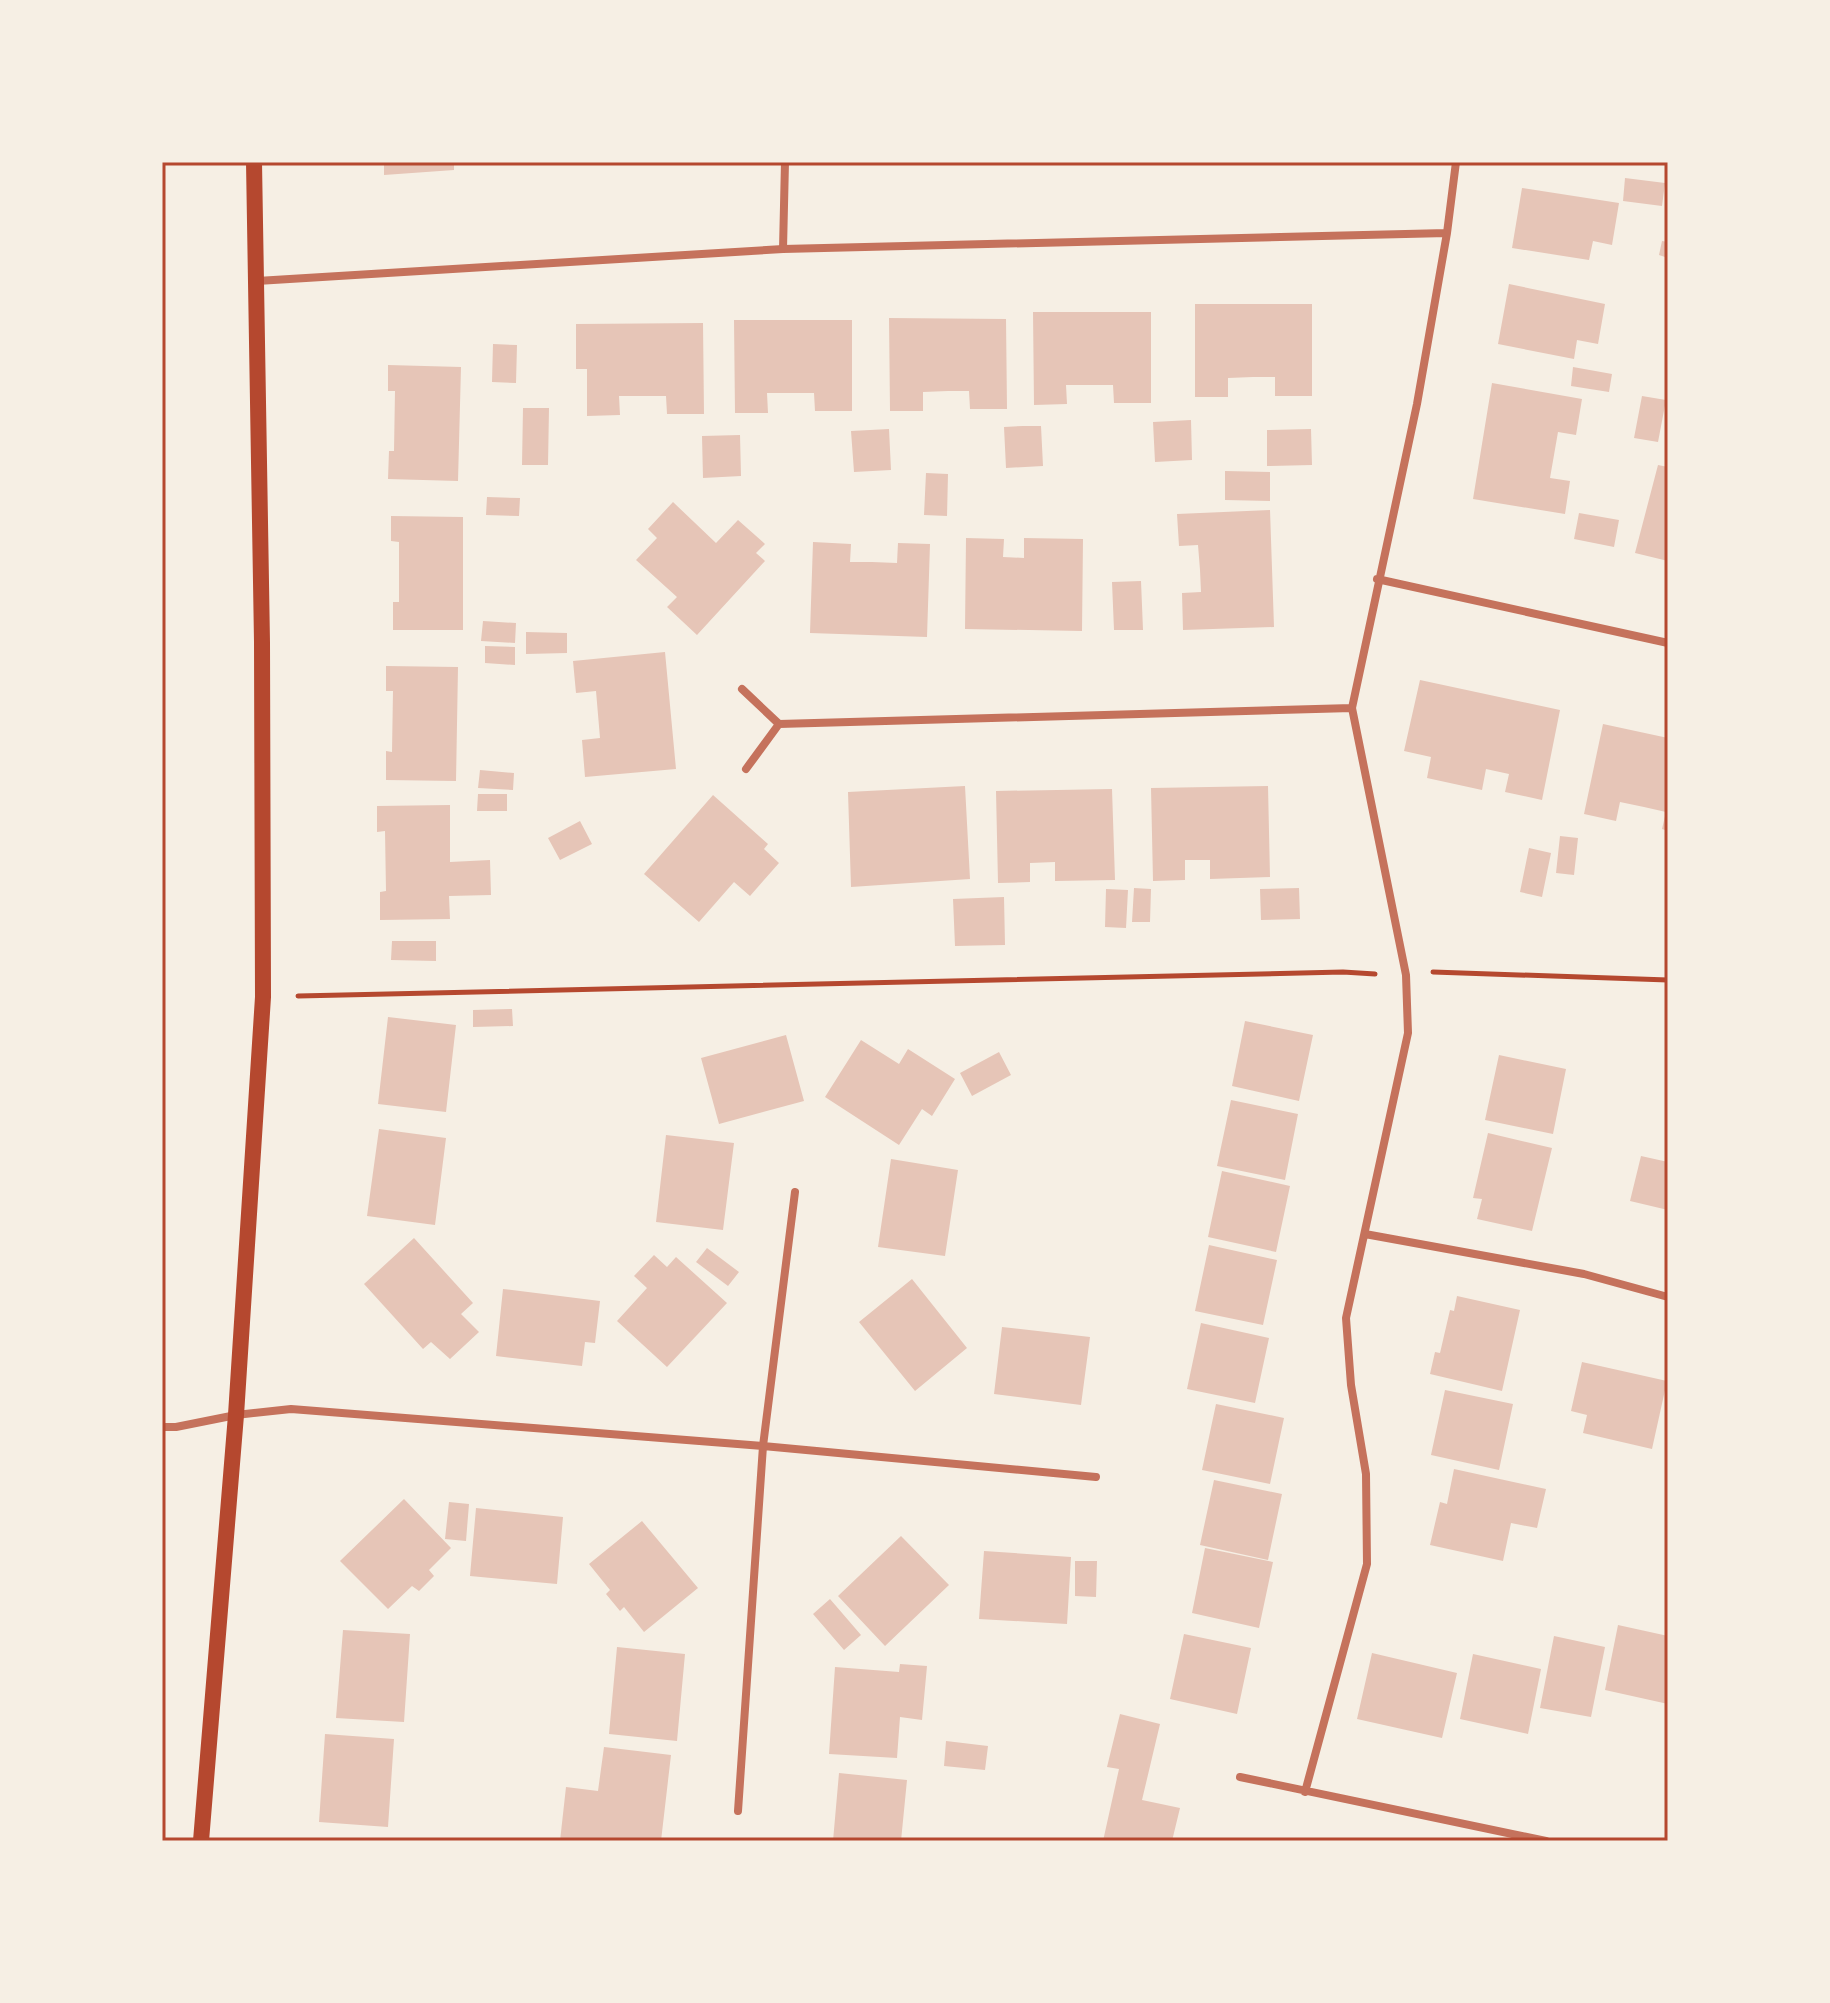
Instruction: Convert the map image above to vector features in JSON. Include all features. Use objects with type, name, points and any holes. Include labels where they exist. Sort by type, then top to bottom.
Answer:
[{"type":"main road","points":[[201,1841],[236,1415],[263,997],[254,162]]},
{"type":"street","points":[[783,249],[785,162]]},
{"type":"street","points":[[1305,1792],[1367,1564],[1366,1474],[1351,1385],[1346,1318],[1408,1033],[1406,975],[1352,708],[1377,579],[1417,404],[1447,233],[1456,162]]},
{"type":"street","points":[[257,281],[783,249],[1447,233]]},
{"type":"street","points":[[1377,579],[1668,643]]},
{"type":"street","points":[[742,689],[779,724],[1352,708]]},
{"type":"street","points":[[746,769],[779,724]]},
{"type":"street","points":[[738,1811],[763,1446],[795,1192]]},
{"type":"street","points":[[1365,1234],[1584,1274],[1668,1297]]},
{"type":"street","points":[[162,1427],[291,1409],[763,1446],[1096,1477]]},
{"type":"street","points":[[1240,1777],[1546,1841]]},
{"type":"path","points":[[263,997],[1343,972],[1668,980]]},
{"type":"building","points":[[384,162],[454,162],[454,170],[384,175]]},
{"type":"building","points":[[1625,178],[1665,183],[1662,206],[1623,201]]},
{"type":"building","points":[[1522,188],[1619,203],[1612,245],[1593,241],[1589,260],[1512,248]]},
{"type":"building","points":[[1662,241],[1668,242],[1668,258],[1659,255]]},
{"type":"building","points":[[1509,284],[1605,304],[1598,344],[1577,340],[1574,359],[1498,344]]},
{"type":"building","points":[[1195,304],[1312,304],[1312,396],[1275,396],[1275,377],[1253,377],[1228,378],[1228,397],[1195,397]]},
{"type":"building","points":[[1033,312],[1151,312],[1151,403],[1114,403],[1113,385],[1066,385],[1067,404],[1034,405]]},
{"type":"building","points":[[889,318],[1006,319],[1007,409],[970,409],[969,391],[948,391],[923,392],[923,411],[890,411]]},
{"type":"building","points":[[734,320],[852,320],[852,411],[815,411],[814,393],[767,393],[768,413],[735,413]]},
{"type":"building","points":[[703,323],[704,414],[667,414],[666,396],[619,396],[620,415],[587,416],[587,369],[576,369],[576,324]]},
{"type":"building","points":[[493,344],[517,345],[516,383],[492,382]]},
{"type":"building","points":[[388,365],[461,367],[458,481],[388,479],[389,451],[394,451],[395,391],[388,391]]},
{"type":"building","points":[[1573,367],[1612,374],[1609,392],[1571,386]]},
{"type":"building","points":[[1492,383],[1582,399],[1576,435],[1558,432],[1550,478],[1570,481],[1565,514],[1473,499]]},
{"type":"building","points":[[1642,396],[1666,400],[1658,442],[1634,438]]},
{"type":"building","points":[[523,408],[549,408],[548,465],[522,465]]},
{"type":"building","points":[[1191,420],[1192,460],[1155,462],[1153,422]]},
{"type":"building","points":[[1041,426],[1043,466],[1006,468],[1004,427]]},
{"type":"building","points":[[889,429],[891,470],[854,472],[851,431]]},
{"type":"building","points":[[1311,429],[1312,465],[1267,466],[1267,430]]},
{"type":"building","points":[[740,435],[741,476],[703,478],[702,436]]},
{"type":"building","points":[[1658,465],[1668,467],[1668,561],[1635,553]]},
{"type":"building","points":[[1225,471],[1270,472],[1270,501],[1225,500]]},
{"type":"building","points":[[926,473],[948,474],[947,516],[924,515]]},
{"type":"building","points":[[487,497],[520,498],[519,516],[486,515]]},
{"type":"building","points":[[673,502],[716,543],[738,520],[765,544],[756,553],[765,561],[697,635],[667,607],[677,597],[636,560],[657,538],[648,529]]},
{"type":"building","points":[[1270,510],[1274,627],[1183,630],[1182,593],[1201,592],[1200,570],[1198,545],[1179,546],[1177,514]]},
{"type":"building","points":[[1579,513],[1619,520],[1614,547],[1574,539]]},
{"type":"building","points":[[391,516],[463,517],[463,630],[393,630],[393,602],[399,602],[399,542],[391,541]]},
{"type":"building","points":[[966,538],[1004,539],[1003,557],[1024,558],[1024,538],[1083,539],[1082,631],[965,629]]},
{"type":"building","points":[[813,542],[851,544],[850,562],[897,563],[898,543],[930,544],[927,637],[810,633]]},
{"type":"building","points":[[1141,581],[1143,630],[1114,630],[1112,582]]},
{"type":"building","points":[[483,621],[516,623],[515,643],[481,641]]},
{"type":"building","points":[[526,632],[567,633],[567,653],[526,654]]},
{"type":"building","points":[[485,646],[515,647],[515,665],[485,663]]},
{"type":"building","points":[[665,652],[676,769],[585,777],[582,740],[600,738],[596,691],[576,693],[573,661]]},
{"type":"building","points":[[386,666],[458,667],[456,781],[386,780],[386,751],[392,752],[393,691],[386,691]]},
{"type":"building","points":[[1420,680],[1560,710],[1542,800],[1505,792],[1509,774],[1486,769],[1482,790],[1427,778],[1431,757],[1404,751]]},
{"type":"building","points":[[1603,724],[1668,738],[1668,831],[1662,829],[1666,812],[1620,802],[1616,821],[1584,814]]},
{"type":"building","points":[[480,770],[514,773],[513,790],[478,788]]},
{"type":"building","points":[[965,786],[970,879],[851,887],[848,792]]},
{"type":"building","points":[[1268,786],[1270,877],[1210,879],[1210,860],[1185,860],[1185,880],[1153,881],[1151,788]]},
{"type":"building","points":[[1112,789],[1115,880],[1055,881],[1055,862],[1030,863],[1030,882],[998,883],[996,791]]},
{"type":"building","points":[[478,794],[507,794],[507,811],[477,811]]},
{"type":"building","points":[[713,795],[768,844],[764,849],[779,863],[750,896],[734,882],[699,922],[644,874]]},
{"type":"building","points":[[450,805],[450,862],[490,860],[491,895],[449,896],[450,919],[380,920],[380,892],[386,891],[385,831],[377,832],[377,806]]},
{"type":"building","points":[[580,821],[592,844],[560,860],[548,838]]},
{"type":"building","points":[[1560,836],[1578,838],[1574,875],[1556,873]]},
{"type":"building","points":[[1529,848],[1551,853],[1542,897],[1520,892]]},
{"type":"building","points":[[1134,888],[1151,889],[1150,922],[1132,922]]},
{"type":"building","points":[[1299,888],[1300,919],[1261,920],[1260,889]]},
{"type":"building","points":[[1106,889],[1128,890],[1126,928],[1105,927]]},
{"type":"building","points":[[1004,897],[1005,945],[955,946],[953,899]]},
{"type":"building","points":[[392,941],[436,941],[436,961],[391,960]]},
{"type":"building","points":[[512,1009],[513,1026],[473,1027],[473,1010]]},
{"type":"building","points":[[388,1017],[456,1025],[446,1112],[378,1104]]},
{"type":"building","points":[[1245,1021],[1313,1035],[1299,1101],[1232,1086]]},
{"type":"building","points":[[786,1035],[804,1101],[719,1124],[701,1058]]},
{"type":"building","points":[[861,1040],[899,1064],[908,1049],[955,1079],[932,1116],[922,1109],[899,1145],[825,1097]]},
{"type":"building","points":[[999,1052],[1011,1075],[972,1096],[960,1073]]},
{"type":"building","points":[[1499,1055],[1566,1069],[1553,1134],[1485,1120]]},
{"type":"building","points":[[1231,1100],[1298,1114],[1285,1180],[1217,1166]]},
{"type":"building","points":[[379,1129],[446,1138],[435,1225],[367,1216]]},
{"type":"building","points":[[1488,1133],[1552,1148],[1532,1231],[1477,1219],[1482,1199],[1473,1198]]},
{"type":"building","points":[[666,1135],[734,1143],[723,1230],[656,1222]]},
{"type":"building","points":[[1641,1156],[1668,1162],[1668,1210],[1630,1201]]},
{"type":"building","points":[[891,1159],[958,1170],[945,1256],[878,1247]]},
{"type":"building","points":[[1222,1171],[1290,1186],[1276,1252],[1208,1237]]},
{"type":"building","points":[[414,1238],[473,1303],[461,1314],[479,1332],[450,1359],[431,1342],[423,1349],[364,1284]]},
{"type":"building","points":[[1209,1245],[1277,1260],[1263,1325],[1195,1311]]},
{"type":"building","points":[[707,1248],[739,1272],[728,1286],[696,1262]]},
{"type":"building","points":[[654,1255],[667,1267],[676,1257],[727,1303],[667,1367],[617,1321],[647,1288],[634,1276]]},
{"type":"building","points":[[912,1279],[967,1348],[915,1391],[859,1322]]},
{"type":"building","points":[[503,1289],[600,1301],[595,1343],[585,1342],[582,1366],[496,1356]]},
{"type":"building","points":[[1457,1296],[1520,1310],[1502,1391],[1430,1374],[1435,1352],[1440,1353],[1450,1310],[1454,1311]]},
{"type":"building","points":[[1201,1323],[1269,1338],[1255,1403],[1187,1389]]},
{"type":"building","points":[[1002,1327],[1090,1337],[1081,1405],[994,1394]]},
{"type":"building","points":[[1582,1362],[1667,1381],[1652,1449],[1583,1433],[1587,1415],[1571,1411]]},
{"type":"building","points":[[1445,1390],[1513,1404],[1499,1470],[1431,1455]]},
{"type":"building","points":[[1216,1404],[1284,1418],[1270,1484],[1202,1470]]},
{"type":"building","points":[[1454,1469],[1546,1489],[1537,1528],[1511,1523],[1503,1561],[1430,1545],[1440,1502],[1447,1504]]},
{"type":"building","points":[[1214,1480],[1282,1494],[1268,1560],[1200,1545]]},
{"type":"building","points":[[404,1499],[451,1548],[429,1570],[434,1576],[419,1591],[412,1586],[388,1609],[340,1561]]},
{"type":"building","points":[[449,1502],[469,1504],[466,1541],[445,1539]]},
{"type":"building","points":[[476,1508],[563,1517],[557,1584],[470,1576]]},
{"type":"building","points":[[642,1521],[698,1588],[644,1632],[624,1607],[620,1611],[606,1594],[610,1590],[589,1564]]},
{"type":"building","points":[[901,1536],[949,1585],[885,1646],[838,1596]]},
{"type":"building","points":[[1205,1548],[1273,1562],[1259,1628],[1192,1613]]},
{"type":"building","points":[[984,1551],[1071,1557],[1067,1624],[979,1619]]},
{"type":"building","points":[[1075,1561],[1097,1561],[1096,1597],[1075,1596]]},
{"type":"building","points":[[830,1599],[861,1635],[844,1650],[813,1614]]},
{"type":"building","points":[[1618,1625],[1668,1636],[1668,1704],[1605,1690]]},
{"type":"building","points":[[343,1630],[410,1634],[404,1722],[336,1718]]},
{"type":"building","points":[[1184,1634],[1251,1648],[1237,1714],[1170,1699]]},
{"type":"building","points":[[1554,1636],[1605,1647],[1591,1717],[1540,1708]]},
{"type":"building","points":[[617,1647],[685,1654],[677,1741],[609,1734]]},
{"type":"building","points":[[1372,1653],[1457,1673],[1442,1738],[1357,1719]]},
{"type":"building","points":[[1473,1654],[1541,1669],[1528,1734],[1460,1719]]},
{"type":"building","points":[[900,1664],[927,1666],[922,1720],[900,1717],[897,1758],[829,1754],[835,1667],[899,1672]]},
{"type":"building","points":[[1120,1714],[1160,1724],[1142,1800],[1180,1808],[1172,1841],[1103,1841],[1119,1769],[1107,1767]]},
{"type":"building","points":[[325,1734],[394,1739],[388,1827],[319,1822]]},
{"type":"building","points":[[946,1741],[988,1746],[985,1770],[944,1766]]},
{"type":"building","points":[[604,1747],[671,1755],[661,1841],[627,1838],[627,1841],[560,1841],[566,1787],[598,1791]]},
{"type":"building","points":[[839,1773],[907,1780],[901,1841],[833,1841]]}]
